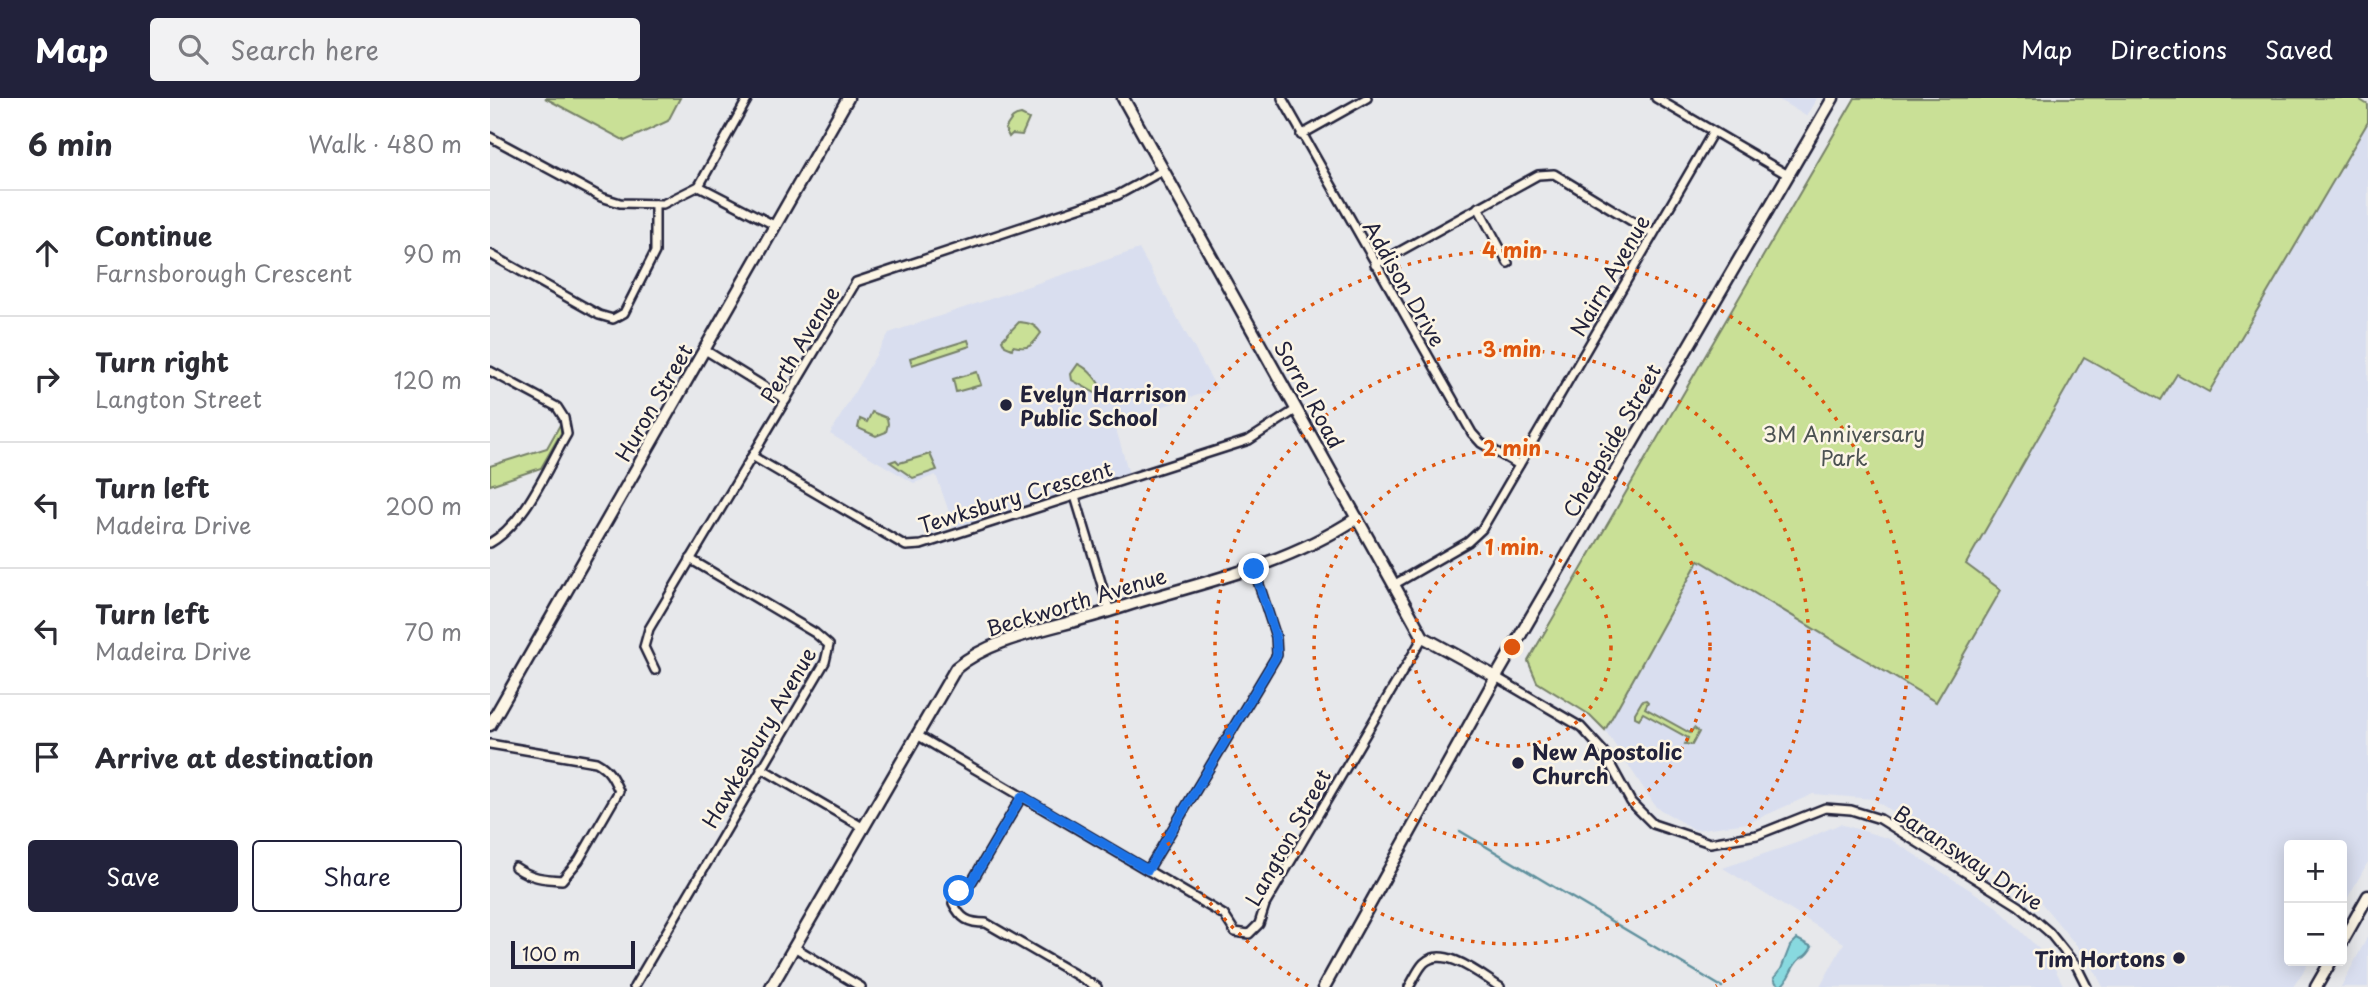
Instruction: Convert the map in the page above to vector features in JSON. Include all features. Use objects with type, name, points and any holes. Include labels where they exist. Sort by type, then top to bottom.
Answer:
[{"type":"street","points":[[490,137],[601,197],[620,203],[663,204],[699,186],[748,98]]},
{"type":"street","name":"Huron Street","points":[[490,725],[848,98]]},
{"type":"street","name":"Sorrel Road","points":[[1123,98],[1423,637]]},
{"type":"street","name":"Addison Drive","points":[[1282,98],[1472,433],[1481,443],[1519,465]]},
{"type":"street","points":[[1301,135],[1367,98]]},
{"type":"street","points":[[1656,98],[1788,175]]},
{"type":"street","name":"Cheapside Street","points":[[1324,987],[1496,677],[1833,98]]},
{"type":"street","name":"Nairn Avenue","points":[[1395,584],[1468,542],[1482,529],[1713,132]]},
{"type":"street","name":"Perth Avenue","points":[[655,670],[644,647],[649,629],[856,282],[1118,195],[1162,171]]},
{"type":"street","points":[[1375,265],[1538,175],[1554,174],[1653,234]]},
{"type":"street","points":[[699,186],[776,226]]},
{"type":"street","points":[[490,254],[599,315],[613,319],[624,313],[649,268],[655,251],[654,204]]},
{"type":"street","points":[[1478,207],[1508,263]]},
{"type":"street","points":[[705,350],[786,400]]},
{"type":"street","points":[[490,371],[557,407],[564,418],[567,434],[517,520],[504,534],[490,543]]},
{"type":"street","name":"Tewksbury Crescent","points":[[752,456],[906,546],[921,545],[1249,440],[1297,410]]},
{"type":"street","points":[[1075,496],[1110,612]]},
{"type":"street","name":"Beckworth Avenue","points":[[771,987],[956,668],[974,655],[1031,634],[1254,569],[1333,534],[1357,518]]},
{"type":"street","name":"Hawkesbury Avenue","points":[[634,987],[825,662],[829,645],[816,633],[690,559]]},
{"type":"street","points":[[1148,870],[1277,655],[1276,637],[1254,569]]},
{"type":"street","points":[[1423,637],[1496,677]]},
{"type":"street","name":"Langton Street","points":[[917,734],[1224,915],[1235,932],[1249,934],[1259,924],[1265,905],[1423,637]]},
{"type":"street","name":"Baransway Drive","points":[[1496,677],[1581,727],[1603,751],[1631,802],[1653,824],[1710,843],[1757,835],[1825,808],[1851,810],[1880,819],[2019,906],[2049,932],[2077,967],[2087,987]]},
{"type":"street","points":[[490,744],[596,762],[612,775],[618,791],[579,860],[562,880],[528,876],[515,867]]},
{"type":"street","points":[[761,768],[864,828]]},
{"type":"street","points":[[1022,796],[971,883],[959,891],[953,903],[960,916],[970,923],[986,923],[1097,987]]},
{"type":"street","points":[[2347,933],[2368,896]]},
{"type":"street","points":[[794,947],[862,987]]},
{"type":"street","points":[[1409,987],[1424,963],[1434,956],[1451,958],[1500,987]]},
{"type":"street","points":[[2316,987],[2328,966]]},
{"type":"shaded area","points":[[1776,98],[1817,98],[1806,116]]},
{"type":"shaded area","points":[[2368,112],[2368,862],[2347,899],[2347,840],[2284,840],[2284,966],[2307,966],[2293,987],[2103,987],[2090,962],[2038,899],[1931,837],[1873,799],[1813,794],[1748,823],[1695,830],[1656,807],[1605,730],[1699,559],[1966,565],[2084,356],[2161,400],[2177,373],[2209,392]]},
{"type":"shaded area","name":"Evelyn Harrison Public School","points":[[1139,249],[1217,389],[1114,422],[1129,474],[955,529],[936,475],[914,483],[830,434],[889,333]]},
{"type":"shaded area","points":[[1840,824],[1890,839],[1997,907],[2051,961],[2064,987],[1820,987],[1844,943],[1723,868],[1799,842]]},
{"type":"shaded area","points":[[2368,936],[2368,987],[2341,987]]},
{"type":"green space","points":[[545,98],[680,98],[668,121],[625,141]]},
{"type":"green space","name":"3M Anniversary Park","points":[[1855,98],[2357,98],[2368,105],[2368,122],[2209,392],[2177,374],[2161,400],[2084,357],[1966,564],[2001,590],[1936,702],[1699,560],[1605,730],[1590,715],[1537,682],[1528,661]]},
{"type":"green space","points":[[1021,115],[1029,119],[1022,135],[1012,134],[1009,137],[1005,129],[1013,118]]},
{"type":"green space","points":[[1019,322],[1031,325],[1041,333],[1030,346],[1013,346],[1012,349],[1005,346],[1002,340]]},
{"type":"green space","points":[[968,340],[970,346],[912,365],[910,358]]},
{"type":"green space","points":[[1078,364],[1093,376],[1103,393],[1097,394],[1072,380],[1071,374]]},
{"type":"green space","points":[[977,372],[981,385],[956,392],[953,379]]},
{"type":"green space","points":[[872,412],[887,418],[886,432],[876,436],[858,428],[860,419],[867,422]]},
{"type":"green space","points":[[561,423],[561,433],[541,468],[490,485],[490,466],[547,448]]},
{"type":"green space","points":[[930,454],[937,470],[913,478],[890,462],[896,460],[899,463]]},
{"type":"green space","points":[[1642,701],[1648,702],[1645,708],[1690,733],[1694,728],[1699,732],[1692,745],[1685,744],[1688,738],[1643,713],[1639,719],[1635,717]]},
{"type":"water","points":[[1797,939],[1812,947],[1797,962],[1781,986],[1774,978],[1781,969],[1790,946]]},
{"type":"waterway","points":[[1460,831],[1722,987]]},
{"type":"place","name":"Evelyn Harrison Public School","points":[[1006,405]]},
{"type":"place","name":"New Apostolic Church","points":[[1518,763]]},
{"type":"place","name":"Tim Hortons","points":[[2179,958]]},
{"type":"route","points":[[959,891],[971,883],[1022,796],[1148,870],[1277,655],[1276,637],[1254,569]]}]
